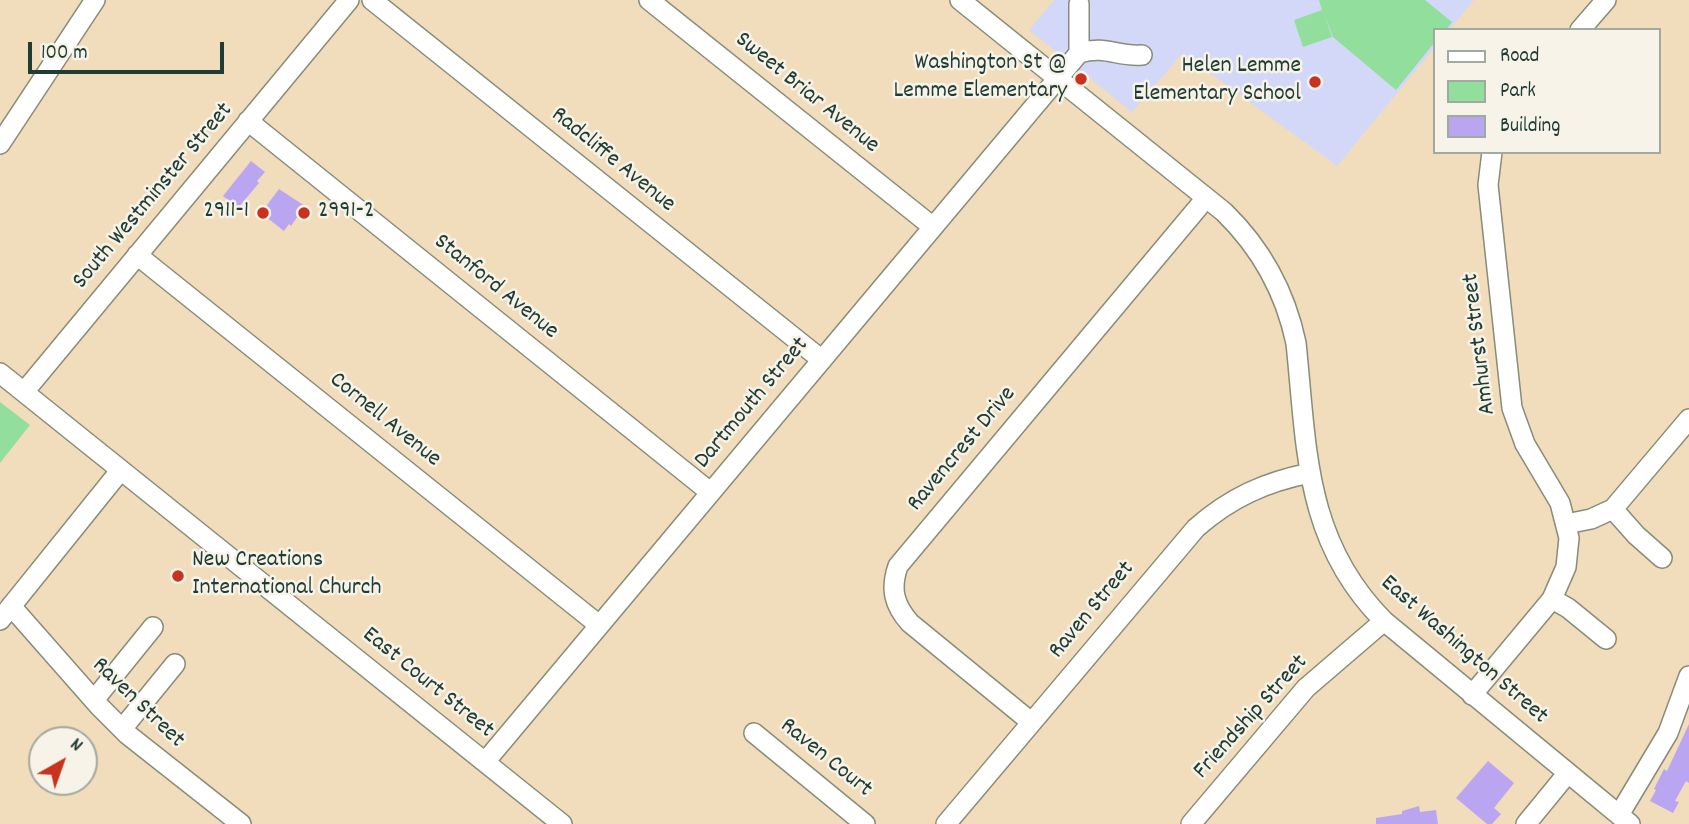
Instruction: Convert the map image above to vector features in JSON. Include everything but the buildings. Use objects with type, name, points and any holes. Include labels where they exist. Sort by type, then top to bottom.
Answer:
[{"type":"street","points":[[0,144],[95,0]]},
{"type":"street","name":"South Westminster Street","points":[[24,392],[349,0]]},
{"type":"street","name":"Radcliffe Avenue","points":[[372,0],[822,360]]},
{"type":"street","name":"Sweet Briar Avenue","points":[[649,0],[933,227]]},
{"type":"street","name":"East Washington Street","points":[[960,0],[1240,228],[1259,252],[1281,292],[1296,343],[1314,498],[1330,546],[1356,589],[1384,621],[1627,821]]},
{"type":"street","points":[[1582,28],[1606,0]]},
{"type":"street","points":[[1079,4],[1079,53],[1101,49],[1129,56],[1142,55]]},
{"type":"street","name":"Dartmouth Street","points":[[485,762],[1079,53]]},
{"type":"street","name":"Stanford Avenue","points":[[248,121],[710,492]]},
{"type":"street","name":"Amhurst Street","points":[[1472,695],[1552,599],[1566,567],[1569,545],[1566,524],[1553,487],[1525,444],[1512,408],[1488,185],[1492,154]]},
{"type":"street","name":"Ravencrest Drive","points":[[1031,722],[910,623],[895,601],[894,578],[898,566],[1206,198]]},
{"type":"street","name":"Cornell Avenue","points":[[137,255],[600,625]]},
{"type":"street","name":"East Court Street","points":[[0,373],[562,824]]},
{"type":"street","points":[[1566,524],[1591,519],[1613,509],[1687,426]]},
{"type":"street","points":[[6,614],[120,471]]},
{"type":"street","name":"Raven Street","points":[[946,824],[1196,528],[1233,500],[1256,488],[1310,473]]},
{"type":"street","points":[[1613,509],[1636,535],[1662,558]]},
{"type":"street","points":[[1552,599],[1568,608],[1606,639]]},
{"type":"street","name":"Raven Street","points":[[6,614],[141,748],[240,824]]},
{"type":"street","name":"Friendship Street","points":[[1191,824],[1306,688],[1384,621]]},
{"type":"street","points":[[94,700],[153,627]]},
{"type":"street","points":[[122,729],[175,664]]},
{"type":"street","points":[[1627,821],[1668,733],[1689,676]]},
{"type":"street","name":"Raven Court","points":[[754,733],[865,824]]},
{"type":"street","points":[[1526,824],[1567,774]]},
{"type":"shaded area","name":"Helen Lemme Elementary School","points":[[1054,0],[1474,0],[1451,28],[1434,28],[1434,48],[1337,166],[1183,53],[1132,112],[1029,30]]},
{"type":"green space","points":[[1319,0],[1425,0],[1452,22],[1448,28],[1434,28],[1434,43],[1396,90],[1333,37],[1325,16],[1332,37],[1303,47],[1294,20],[1322,10]]},
{"type":"green space","points":[[0,402],[30,425],[0,463]]},
{"type":"place","name":"Washington St @ Lemme Elementary","points":[[1081,79]]},
{"type":"place","name":"Helen Lemme Elementary School","points":[[1315,82]]},
{"type":"place","name":"2911-1","points":[[263,213]]},
{"type":"place","name":"2991-2","points":[[304,213]]},
{"type":"place","name":"New Creations International Church","points":[[178,576]]}]
